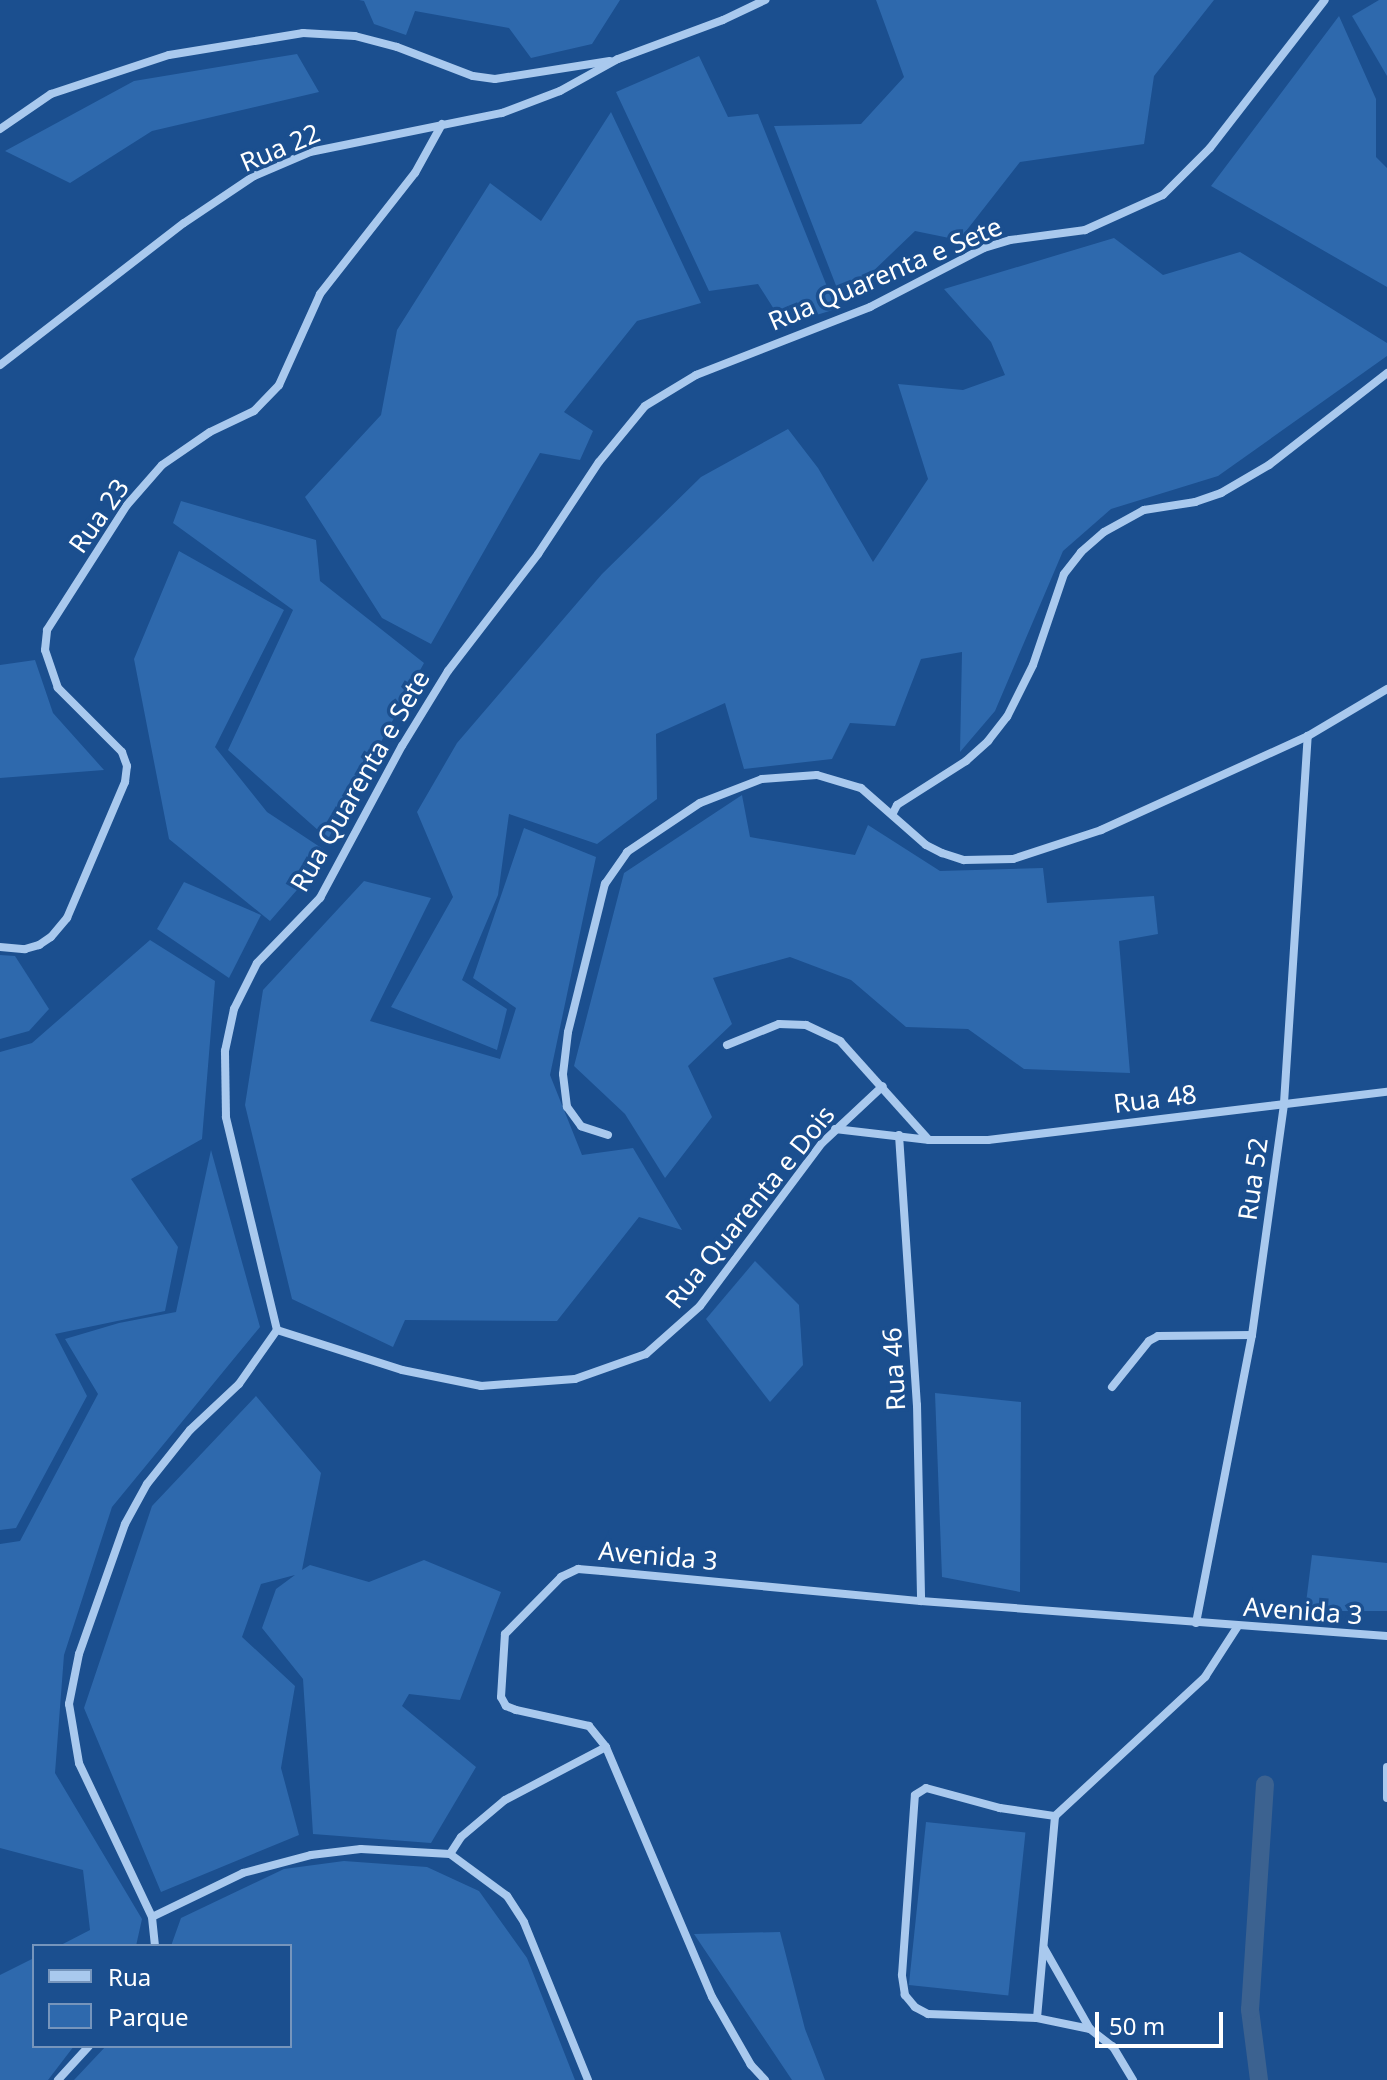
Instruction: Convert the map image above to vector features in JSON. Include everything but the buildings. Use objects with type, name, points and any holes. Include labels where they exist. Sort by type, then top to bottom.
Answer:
[{"type":"street","points":[[0,129],[51,94],[169,55],[303,33],[355,36],[397,47],[473,76],[495,79],[618,59],[723,20],[765,0]]},
{"type":"street","name":"Rua Quarenta e Sete","points":[[277,1330],[226,1117],[225,1051],[234,1009],[257,963],[320,898],[402,746],[448,671],[538,554],[599,462],[645,406],[696,375],[870,307],[984,248],[1010,240],[1085,230],[1163,195],[1210,148],[1325,0]]},
{"type":"street","name":"Rua 22","points":[[0,365],[184,223],[254,176],[310,152],[502,113],[560,91],[618,59]]},
{"type":"street","name":"Rua 23","points":[[0,947],[25,949],[39,945],[51,937],[67,918],[125,782],[127,766],[122,752],[58,688],[45,650],[47,630],[127,505],[162,465],[210,432],[254,411],[279,385],[320,294],[415,173],[442,124]]},
{"type":"street","points":[[893,813],[897,805],[966,761],[988,741],[1007,717],[1033,665],[1064,574],[1081,552],[1104,532],[1144,510],[1195,502],[1221,493],[1269,465],[1387,373]]},
{"type":"street","points":[[608,1135],[581,1126],[567,1107],[563,1074],[568,1032],[605,884],[627,852],[700,803],[762,779],[817,775],[861,788],[926,845],[942,853],[964,860],[1013,859],[1101,830],[1308,736],[1387,689]]},
{"type":"street","name":"Rua 52","points":[[1196,1623],[1252,1335],[1284,1103],[1308,736]]},
{"type":"street","points":[[727,1045],[779,1024],[806,1025],[840,1041],[929,1140]]},
{"type":"street","name":"Rua Quarenta e Dois","points":[[277,1330],[402,1370],[481,1386],[575,1379],[646,1354],[700,1306],[783,1190],[835,1129],[883,1086]]},
{"type":"street","name":"Rua 48","points":[[835,1129],[929,1140],[988,1140],[1387,1092]]},
{"type":"street","name":"Rua 46","points":[[899,1135],[917,1405],[921,1601]]},
{"type":"street","points":[[155,1944],[152,1917],[79,1763],[69,1704],[79,1654],[125,1524],[147,1484],[190,1430],[239,1384],[277,1330]]},
{"type":"street","points":[[1112,1387],[1149,1341],[1158,1336],[1252,1335]]},
{"type":"street","name":"Avenida 3","points":[[765,2080],[751,2065],[712,1997],[606,1747],[589,1726],[516,1710],[506,1706],[501,1697],[505,1634],[545,1589],[578,1569],[921,1601],[1387,1636]]},
{"type":"street","points":[[1037,2018],[1055,1816],[1185,1698],[1205,1677],[1238,1626]]},
{"type":"street","points":[[450,1854],[461,1837],[505,1800],[606,1747]]},
{"type":"street","points":[[1387,1767],[1387,1798]]},
{"type":"street","points":[[1055,1816],[1000,1808],[921,1789],[915,1795],[909,1840],[902,1975],[905,1995],[915,2007],[928,2014],[1037,2018],[1090,2029]]},
{"type":"street","points":[[152,1917],[243,1873],[311,1855],[361,1849],[450,1854],[507,1896],[524,1922],[588,2080]]},
{"type":"street","points":[[1044,1947],[1090,2029],[1113,2047],[1133,2080]]},
{"type":"street","points":[[58,2080],[87,2048]]},
{"type":"green space","points":[[359,0],[620,0],[592,44],[531,58],[509,28],[415,11],[406,35],[374,24],[364,1]]},
{"type":"green space","points":[[876,0],[1214,0],[1154,76],[1144,144],[1020,162],[959,240],[915,231],[842,301],[774,126],[861,124],[904,77]]},
{"type":"green space","points":[[1379,0],[1387,0],[1387,76],[1352,16]]},
{"type":"green space","points":[[1339,16],[1376,99],[1376,157],[1387,168],[1387,287],[1211,186]]},
{"type":"green space","points":[[297,54],[319,92],[152,131],[70,183],[5,151],[134,81]]},
{"type":"green space","points":[[699,56],[728,117],[758,114],[836,309],[784,325],[758,284],[709,291],[616,92]]},
{"type":"green space","points":[[611,112],[701,303],[637,321],[564,412],[593,431],[580,460],[540,453],[431,644],[382,618],[305,497],[381,415],[397,330],[490,183],[541,221]]},
{"type":"green space","points":[[1114,238],[1163,275],[1240,252],[1387,343],[1387,356],[1218,476],[1111,509],[1063,551],[995,711],[960,752],[962,652],[921,659],[895,726],[850,723],[832,759],[744,769],[725,703],[656,734],[657,799],[597,844],[509,814],[498,895],[462,980],[507,1009],[497,1050],[391,1007],[453,897],[417,812],[457,743],[602,574],[701,477],[788,429],[818,468],[873,562],[928,479],[898,384],[963,390],[1005,375],[991,342],[944,289]]},
{"type":"green space","points":[[181,501],[316,540],[320,581],[424,663],[328,839],[228,750],[293,610],[173,523]]},
{"type":"green space","points":[[179,551],[284,610],[215,747],[267,812],[329,853],[270,921],[169,839],[134,659]]},
{"type":"green space","points":[[35,660],[53,713],[104,770],[0,778],[0,665]]},
{"type":"green space","points":[[742,795],[750,837],[855,855],[868,825],[940,871],[1043,868],[1047,903],[1154,896],[1158,934],[1119,941],[1130,1073],[1024,1069],[968,1029],[906,1027],[851,980],[790,957],[713,978],[732,1024],[688,1066],[712,1117],[665,1178],[625,1114],[574,1066],[624,873]]},
{"type":"green space","points":[[524,828],[596,857],[550,1075],[582,1155],[633,1148],[682,1230],[639,1217],[557,1321],[405,1320],[393,1347],[292,1299],[245,1105],[263,990],[364,881],[431,898],[370,1021],[500,1059],[516,1008],[473,978]]},
{"type":"green space","points":[[184,882],[261,915],[229,978],[157,929]]},
{"type":"green space","points":[[150,940],[215,981],[202,1139],[131,1179],[178,1247],[165,1311],[55,1334],[87,1396],[16,1528],[0,1530],[0,1052],[32,1043]]},
{"type":"green space","points":[[0,955],[15,956],[49,1009],[29,1031],[0,1039]]},
{"type":"green space","points":[[211,1150],[260,1327],[112,1507],[64,1655],[55,1773],[142,1919],[136,1944],[63,1944],[90,1930],[83,1870],[0,1848],[0,1544],[20,1541],[98,1394],[65,1339],[119,1323],[176,1312]]},
{"type":"green space","points":[[755,1261],[799,1305],[803,1365],[770,1402],[706,1319]]},
{"type":"green space","points":[[935,1393],[1021,1402],[1020,1592],[942,1577]]},
{"type":"green space","points":[[256,1396],[321,1473],[302,1570],[310,1565],[369,1582],[424,1560],[501,1592],[460,1700],[409,1694],[402,1706],[476,1767],[431,1843],[313,1834],[303,1679],[262,1628],[276,1589],[295,1575],[261,1584],[242,1637],[295,1686],[281,1768],[299,1835],[161,1892],[84,1708],[152,1506]]},
{"type":"green space","points":[[1312,1555],[1387,1563],[1387,1611],[1305,1611]]},
{"type":"green space","points":[[926,1822],[1025,1832],[1008,1996],[909,1985]]},
{"type":"green space","points":[[344,1861],[427,1867],[479,1891],[527,1958],[575,2080],[74,2080],[104,2048],[292,2048],[292,1944],[172,1944],[181,1918],[284,1869]]},
{"type":"green space","points":[[780,1932],[805,2029],[825,2080],[792,2080],[694,1934]]},
{"type":"green space","points":[[32,1959],[32,2048],[72,2048],[48,2080],[0,2080],[0,1975]]},
{"type":"waterway","points":[[1259,2080],[1250,2010],[1265,1784]]}]
